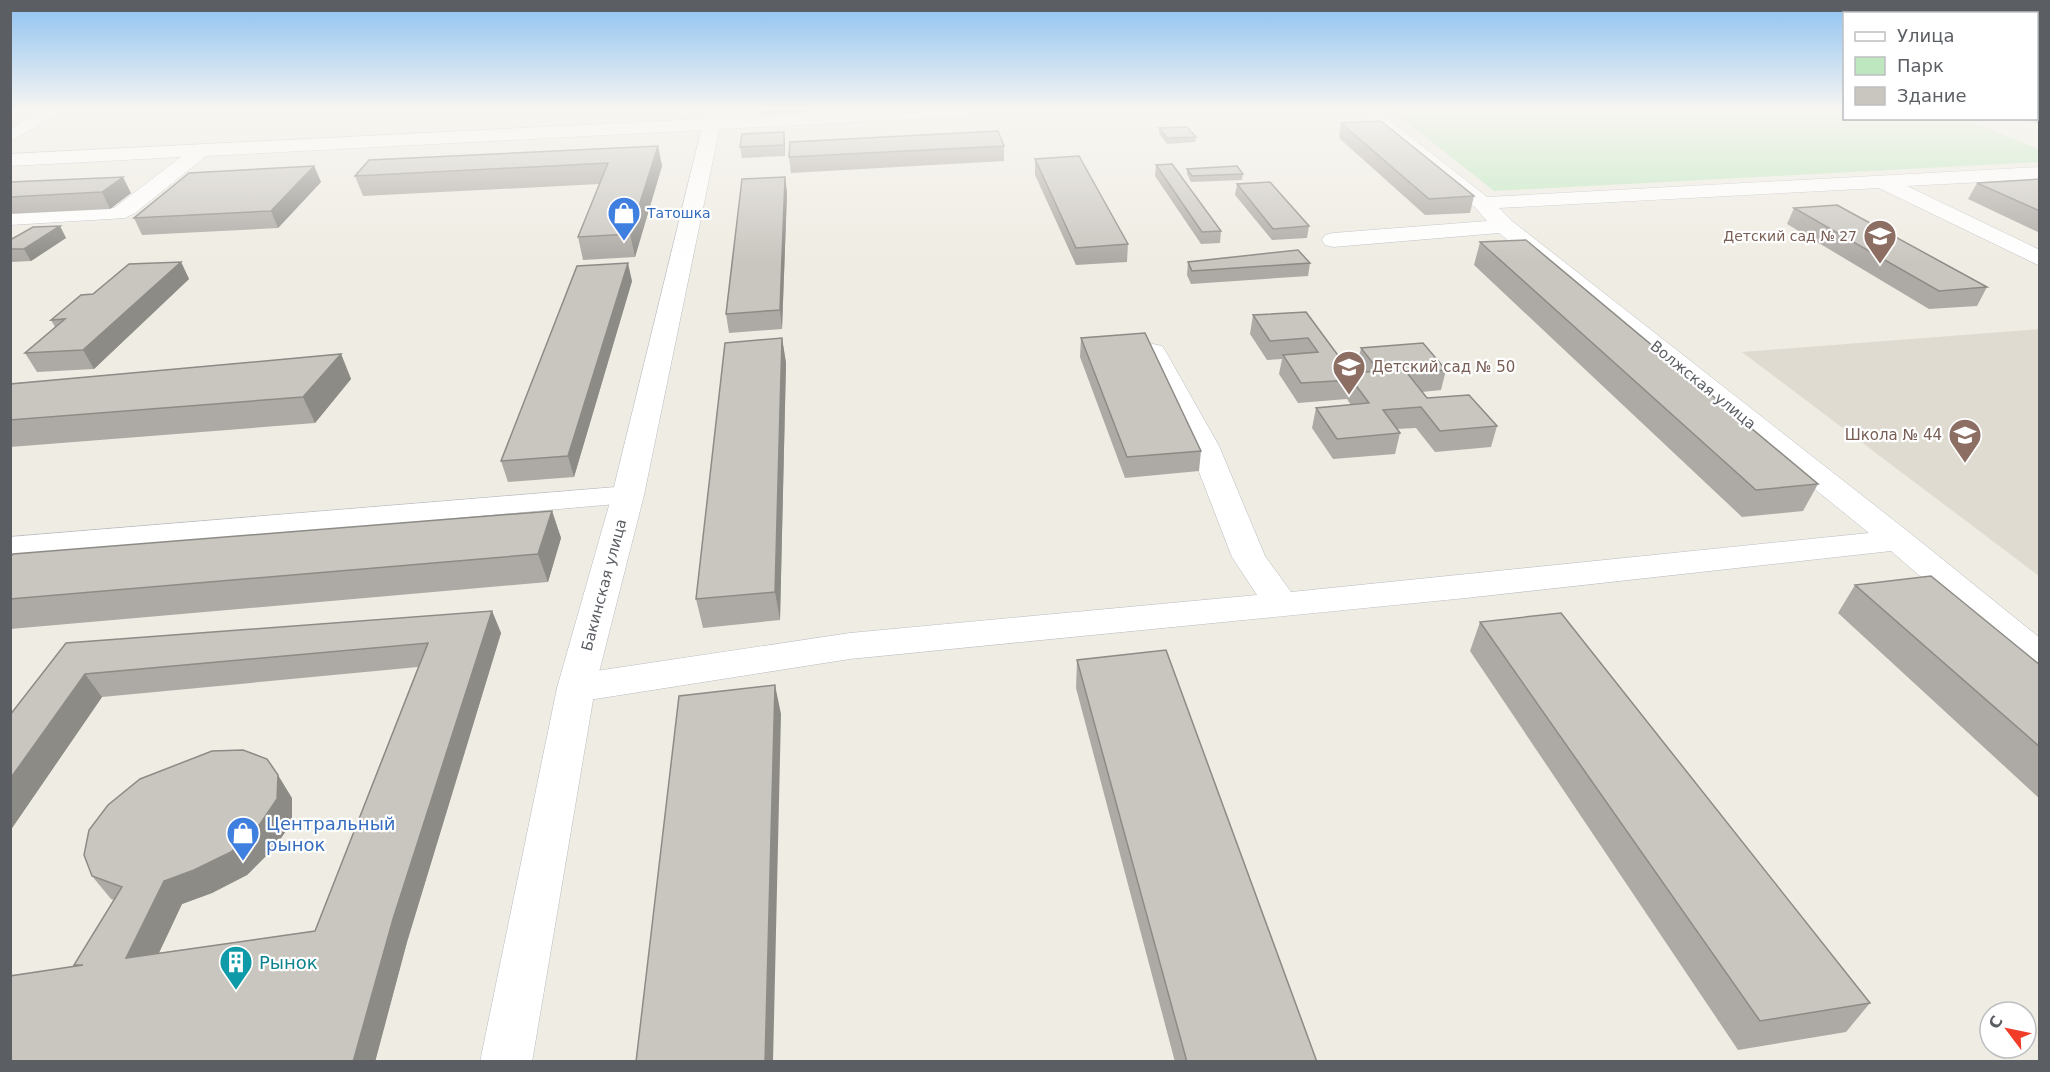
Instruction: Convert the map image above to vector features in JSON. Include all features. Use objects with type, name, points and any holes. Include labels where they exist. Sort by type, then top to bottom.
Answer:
[{"type":"street","points":[[10,219],[118,214],[128,209],[188,161]]},
{"type":"street","name":"Бакинская улица","points":[[506,1062],[576,688],[628,495],[704,161]]},
{"type":"street","name":"Волжская улица","points":[[1430,161],[1482,203],[1504,226],[1898,540],[2040,659]]},
{"type":"street","points":[[1482,203],[2040,172]]},
{"type":"street","points":[[1883,182],[2040,259]]},
{"type":"street","points":[[1333,240],[1504,226]]},
{"type":"street","points":[[1153,352],[1204,446],[1250,557],[1282,605]]},
{"type":"street","points":[[10,547],[628,495]]},
{"type":"street","points":[[576,688],[850,646],[1478,586],[1898,540]]},
{"type":"shaded area","name":"Школа № 44","points":[[2039,329],[2039,576],[1742,352]]},
{"type":"green space","points":[[1456,161],[2039,161],[2039,162],[1494,191]]},
{"type":"building","points":[[368,161],[653,161],[630,234],[578,237],[608,163],[355,176]]},
{"type":"building","points":[[1036,161],[1082,161],[1128,244],[1076,248]]},
{"type":"building","points":[[1385,161],[1431,161],[1474,196],[1429,199]]},
{"type":"building","points":[[1172,164],[1221,231],[1202,232],[1156,165]]},
{"type":"building","points":[[314,166],[271,211],[134,218],[189,173]]},
{"type":"building","points":[[1237,166],[1243,174],[1192,176],[1187,169]]},
{"type":"building","points":[[123,177],[102,192],[10,197],[10,182]]},
{"type":"building","points":[[785,177],[780,310],[726,314],[742,179]]},
{"type":"building","points":[[2040,179],[2040,211],[1977,183]]},
{"type":"building","points":[[1270,182],[1309,226],[1273,229],[1237,184]]},
{"type":"building","points":[[1837,205],[1987,287],[1939,291],[1794,208]]},
{"type":"building","points":[[60,226],[24,249],[10,249],[10,240],[33,227]]},
{"type":"building","points":[[1526,240],[1818,484],[1756,490],[1480,242]]},
{"type":"building","points":[[1298,250],[1310,263],[1192,271],[1188,262]]},
{"type":"building","points":[[181,262],[83,350],[25,353],[65,319],[51,320],[81,295],[93,294],[129,264]]},
{"type":"building","points":[[628,263],[568,456],[501,461],[577,266]]},
{"type":"building","points":[[1306,312],[1351,373],[1379,371],[1361,348],[1423,343],[1446,370],[1407,373],[1427,398],[1469,395],[1497,426],[1440,431],[1421,407],[1383,410],[1400,433],[1337,439],[1316,408],[1369,403],[1352,380],[1301,383],[1283,355],[1318,352],[1308,338],[1270,341],[1253,315]]},
{"type":"building","points":[[1145,333],[1201,451],[1127,457],[1081,338]]},
{"type":"building","points":[[782,338],[775,592],[696,599],[725,343]]},
{"type":"building","points":[[341,354],[303,397],[10,420],[10,384]]},
{"type":"building","points":[[552,511],[538,554],[10,599],[10,557],[13,554]]},
{"type":"building","points":[[1931,576],[2040,665],[2040,747],[1855,585]]},
{"type":"building","points":[[492,611],[393,919],[353,1062],[10,1062],[10,976],[83,965],[74,965],[122,887],[92,876],[84,855],[89,830],[108,805],[140,779],[212,751],[243,750],[267,759],[278,775],[277,799],[260,824],[231,852],[194,870],[164,881],[126,958],[315,931],[428,643],[85,674],[10,779],[10,715],[66,643]]},
{"type":"building","points":[[1561,613],[1870,1003],[1760,1021],[1480,622]]},
{"type":"building","points":[[1166,650],[1317,1062],[1187,1062],[1077,660]]},
{"type":"building","points":[[775,685],[765,1062],[636,1062],[679,696]]},
{"type":"place","name":"Татошка","points":[[624,242]]},
{"type":"place","name":"Детский сад № 27","points":[[1880,265]]},
{"type":"place","name":"Детский сад № 50","points":[[1349,396]]},
{"type":"place","name":"Школа № 44","points":[[1965,464]]},
{"type":"place","name":"Центральный рынок","points":[[243,862]]},
{"type":"place","name":"Рынок","points":[[236,991]]}]
